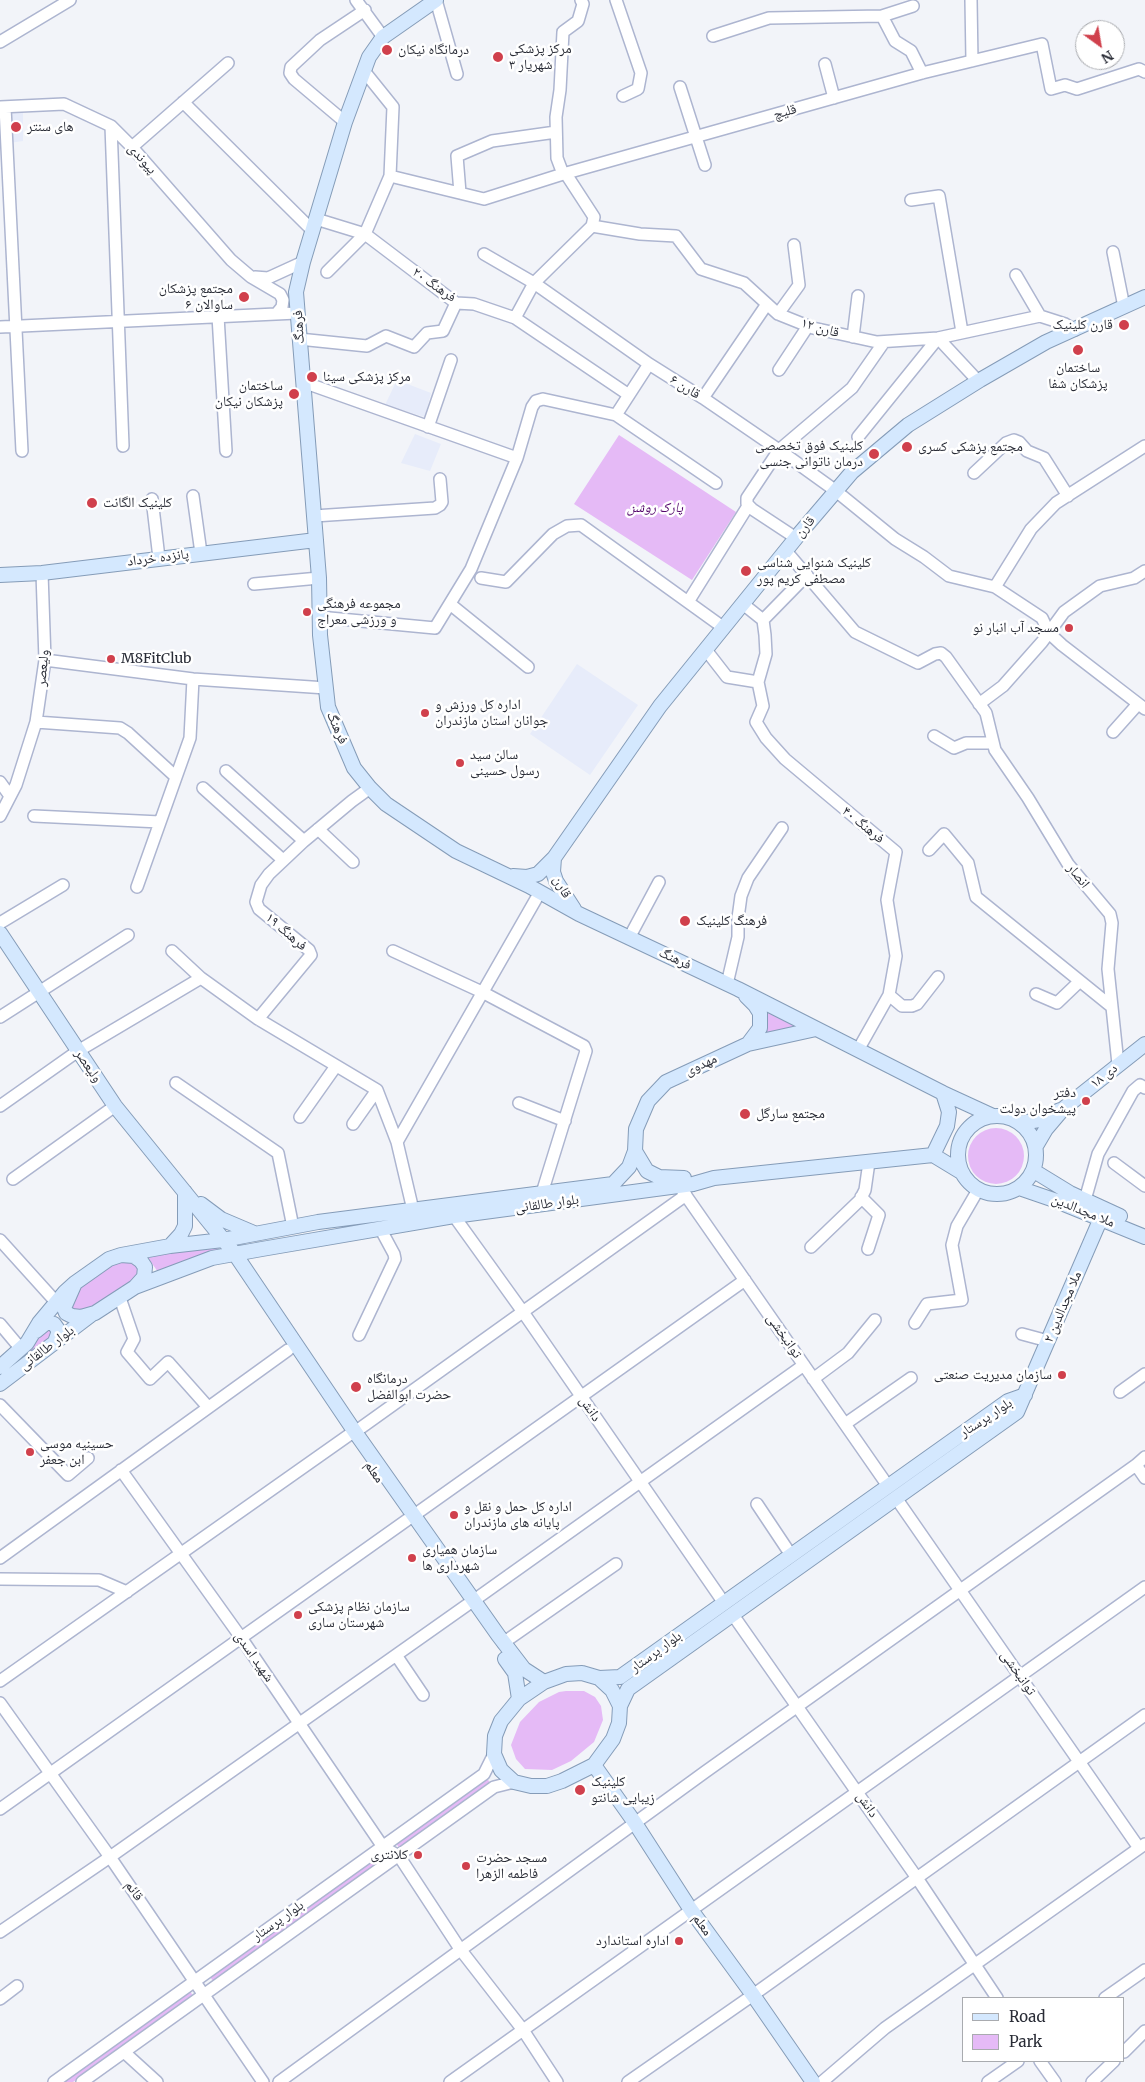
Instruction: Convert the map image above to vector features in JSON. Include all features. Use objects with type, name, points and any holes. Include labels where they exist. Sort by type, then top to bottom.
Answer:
[{"type":"main road","name":"فرهنگ","points":[[436,0],[383,36],[369,57],[345,122],[303,262],[296,292],[319,578],[319,617],[328,707],[354,768],[386,804],[456,851],[540,892],[579,914],[733,986],[943,1093],[993,1116]]},
{"type":"main road","name":"قارن","points":[[507,876],[527,877],[538,874],[554,858],[660,706],[852,472],[908,425],[978,381],[1046,342],[1145,297]]},
{"type":"main road","name":"پانزده خرداد","points":[[0,575],[42,573],[316,540]]},
{"type":"main road","name":"قارن","points":[[554,858],[553,872],[556,881],[579,914]]},
{"type":"main road","name":"ولیعصر","points":[[0,933],[115,1106],[235,1254]]},
{"type":"main road","points":[[733,986],[755,1005],[760,1013],[760,1028],[748,1044]]},
{"type":"main road","name":"مهدوی","points":[[635,1151],[636,1129],[641,1116],[648,1101],[666,1082],[714,1058],[748,1044],[816,1029]]},
{"type":"main road","name":"۱۸ دی","points":[[1036,1146],[1046,1129],[1063,1109],[1145,1044]]},
{"type":"main road","points":[[943,1093],[949,1112],[948,1126],[933,1155],[961,1172]]},
{"type":"main road","name":"۱۸ دی","points":[[1021,1123],[1039,1120],[1063,1109]]},
{"type":"main road","points":[[993,1116],[1003,1116],[1021,1123],[1030,1134],[1036,1146],[1037,1159],[1034,1171],[1019,1188],[1001,1195],[978,1190],[966,1180],[961,1172],[958,1160],[958,1147],[963,1136],[971,1126],[981,1119],[993,1116]]},
{"type":"main road","points":[[635,1151],[647,1170],[659,1177],[714,1178]]},
{"type":"main road","name":"بلوار طالقانی","points":[[0,1367],[21,1349],[56,1302],[74,1283],[109,1258],[170,1246],[224,1240],[293,1226],[613,1184],[629,1168],[635,1151]]},
{"type":"main road","name":"بلوار طالقانی","points":[[0,1384],[95,1313],[135,1288],[212,1258],[454,1216],[683,1190],[714,1178],[933,1155]]},
{"type":"main road","name":"ملا مجدالدین","points":[[1034,1171],[1085,1200],[1145,1229]]},
{"type":"main road","name":"ملا مجدالدین","points":[[1019,1188],[1101,1218],[1145,1237]]},
{"type":"main road","points":[[185,1192],[221,1219],[254,1233]]},
{"type":"main road","points":[[170,1246],[181,1234],[185,1226],[185,1192]]},
{"type":"main road","name":"ملا مجدالدین ٢","points":[[1025,1395],[1101,1218]]},
{"type":"main road","points":[[256,1287],[251,1269],[253,1259],[262,1249]]},
{"type":"main road","name":"معلم","points":[[235,1254],[352,1433],[470,1603],[515,1674],[518,1699]]},
{"type":"main road","points":[[121,1256],[134,1256],[142,1261],[146,1267],[144,1277],[135,1288]]},
{"type":"main road","name":"معلم","points":[[212,1258],[225,1262],[231,1267],[288,1350],[352,1433]]},
{"type":"main road","points":[[74,1283],[64,1308],[66,1313],[81,1317],[95,1313]]},
{"type":"main road","points":[[33,1333],[47,1322],[54,1324],[59,1330],[55,1342]]},
{"type":"main road","name":"بلوار پرستار","points":[[599,1678],[620,1677],[1008,1401],[1025,1395]]},
{"type":"main road","name":"بلوار پرستار","points":[[620,1706],[628,1690],[1017,1412],[1025,1395]]},
{"type":"main road","points":[[888,1486],[896,1498]]},
{"type":"main road","name":"معلم","points":[[470,1603],[524,1669],[544,1682]]},
{"type":"main road","points":[[724,1603],[733,1616]]},
{"type":"main road","points":[[582,1673],[599,1678],[612,1690],[620,1706],[618,1723],[613,1739],[594,1765],[562,1781],[547,1786],[531,1786],[514,1782],[501,1770],[494,1754],[495,1736],[501,1721],[518,1699],[544,1682],[566,1674],[582,1673]]},
{"type":"main road","name":"معلم","points":[[594,1765],[635,1823],[691,1910],[813,2082]]},
{"type":"street","points":[[0,42],[70,0]]},
{"type":"street","points":[[356,0],[383,36]]},
{"type":"street","points":[[436,0],[457,74]]},
{"type":"street","points":[[616,0],[641,73],[638,89],[623,96]]},
{"type":"street","points":[[971,0],[972,60]]},
{"type":"street","points":[[515,318],[534,283],[592,226],[594,217],[564,174],[557,158],[556,132],[563,32],[578,21],[585,1]]},
{"type":"street","points":[[713,36],[769,18],[882,16],[913,6]]},
{"type":"street","points":[[345,122],[294,79],[290,73],[291,67],[320,40],[365,10]]},
{"type":"street","points":[[882,16],[895,41],[911,51],[922,74]]},
{"type":"street","name":"قلیچ","points":[[390,176],[484,199],[564,174],[834,98],[972,60],[1042,44],[1051,88],[1065,85],[1077,89],[1139,69],[1145,72]]},
{"type":"street","points":[[132,147],[228,63]]},
{"type":"street","points":[[825,64],[834,98]]},
{"type":"street","points":[[327,272],[365,234],[390,176],[393,107],[364,71]]},
{"type":"street","points":[[680,87],[705,165]]},
{"type":"street","points":[[184,102],[314,225]]},
{"type":"street","name":"پیوندی","points":[[2,107],[64,104],[111,126],[132,147],[231,260],[251,277],[280,294],[283,300],[282,307],[277,313]]},
{"type":"street","points":[[2,107],[5,202],[16,326],[22,452]]},
{"type":"street","points":[[111,126],[123,446]]},
{"type":"street","points":[[460,193],[457,156],[492,141],[556,132]]},
{"type":"street","points":[[911,200],[939,196],[962,332]]},
{"type":"street","name":"فرهنگ ٢٠","points":[[314,225],[365,234],[456,303],[474,304],[515,318],[629,395]]},
{"type":"street","name":"قارن ۱۲","points":[[592,226],[640,234],[676,236],[701,269],[744,283],[778,314],[808,326],[853,337],[884,342],[938,338],[1040,316],[1065,324],[1075,330]]},
{"type":"street","points":[[778,314],[798,285],[794,246]]},
{"type":"street","points":[[1113,252],[1124,307]]},
{"type":"street","name":"قارن ۶","points":[[484,254],[534,283],[649,364],[779,450],[836,490],[895,539],[924,557],[949,576],[995,586]]},
{"type":"street","points":[[251,277],[268,278],[303,262]]},
{"type":"street","points":[[1016,275],[1040,316]]},
{"type":"street","points":[[853,337],[858,296]]},
{"type":"street","points":[[299,339],[367,346],[386,336],[414,347],[427,333],[443,331],[456,303]]},
{"type":"street","points":[[703,398],[767,304]]},
{"type":"street","points":[[0,327],[297,312]]},
{"type":"street","points":[[218,316],[226,451]]},
{"type":"street","points":[[779,370],[808,326]]},
{"type":"street","points":[[858,437],[938,338],[978,381]]},
{"type":"street","points":[[688,602],[748,506],[747,498],[779,450],[852,388],[884,342]]},
{"type":"street","points":[[428,427],[451,360]]},
{"type":"street","points":[[616,415],[649,364]]},
{"type":"street","points":[[303,382],[517,458]]},
{"type":"street","points":[[319,617],[435,628],[471,569],[517,458],[532,407],[536,401],[543,399],[616,415],[716,483]]},
{"type":"street","points":[[974,472],[1006,443],[1014,440],[1019,442],[1027,451],[1044,458],[1068,496]]},
{"type":"street","points":[[1113,732],[1141,706],[1049,633],[1042,618],[995,586],[1031,530],[1056,503],[1145,446]]},
{"type":"street","points":[[314,516],[435,508],[442,502],[440,480]]},
{"type":"street","points":[[193,496],[201,553]]},
{"type":"street","points":[[152,499],[159,558]]},
{"type":"street","points":[[748,506],[796,538]]},
{"type":"street","points":[[481,578],[506,582],[553,534],[568,526],[581,525],[724,628]]},
{"type":"street","points":[[763,620],[807,575],[786,551]]},
{"type":"street","points":[[979,704],[1003,686],[1049,633],[1064,612],[1100,586],[1134,578],[1145,572]]},
{"type":"street","name":"ولیعصر","points":[[0,816],[16,785],[36,722],[46,660],[42,573]]},
{"type":"street","name":"انصار","points":[[807,575],[855,632],[918,663],[935,654],[942,654],[946,657],[986,713],[995,750],[1028,798],[1068,864],[1110,914],[1112,923],[1108,969],[1118,1064]]},
{"type":"street","points":[[254,584],[319,578]]},
{"type":"street","points":[[450,604],[528,667]]},
{"type":"street","points":[[706,650],[727,677],[758,682],[766,654],[763,620],[743,604]]},
{"type":"street","points":[[46,660],[193,679],[326,688]]},
{"type":"street","points":[[137,888],[190,738],[193,679]]},
{"type":"street","name":"فرهنگ ۴۰","points":[[758,682],[763,706],[756,722],[766,738],[784,759],[896,852],[887,900],[896,956],[889,995],[858,1050]]},
{"type":"street","points":[[36,722],[120,728],[128,733],[176,777]]},
{"type":"street","points":[[934,736],[954,748],[966,742],[993,743]]},
{"type":"street","points":[[226,771],[304,841]]},
{"type":"street","points":[[0,782],[10,796]]},
{"type":"street","points":[[203,788],[283,860]]},
{"type":"street","name":"فرهنگ ۱۹","points":[[258,1019],[311,955],[309,950],[259,908],[256,902],[261,885],[283,860],[304,841],[370,788]]},
{"type":"street","points":[[34,816],[160,822]]},
{"type":"street","points":[[733,986],[741,896],[748,878],[782,828]]},
{"type":"street","points":[[318,829],[353,862]]},
{"type":"street","points":[[929,850],[944,834],[968,863],[976,898],[1112,1008]]},
{"type":"street","points":[[629,938],[659,882]]},
{"type":"street","points":[[0,923],[62,885]]},
{"type":"street","points":[[397,1142],[540,892]]},
{"type":"street","points":[[0,1017],[128,935]]},
{"type":"street","points":[[393,950],[482,992],[584,1046],[586,1051],[542,1194]]},
{"type":"street","points":[[172,951],[201,978],[258,1019],[377,1090],[397,1142],[413,1210]]},
{"type":"street","points":[[889,995],[902,1006],[918,1004],[938,977]]},
{"type":"street","points":[[0,1106],[78,1051],[201,978]]},
{"type":"street","points":[[1036,994],[1057,1002],[1080,981]]},
{"type":"street","points":[[300,1117],[336,1066]]},
{"type":"street","points":[[176,1083],[278,1153],[293,1226]]},
{"type":"street","points":[[1085,1200],[1098,1154],[1133,1091],[1140,1085],[1145,1088]]},
{"type":"street","points":[[353,1124],[377,1090]]},
{"type":"street","points":[[520,1103],[565,1121]]},
{"type":"street","points":[[13,1180],[115,1106]]},
{"type":"street","points":[[811,1247],[861,1197],[865,1190],[869,1162]]},
{"type":"street","points":[[1114,1163],[1143,1180]]},
{"type":"street","points":[[0,1681],[523,1312],[595,1260],[683,1190]]},
{"type":"street","name":"توانبخشی","points":[[683,1190],[888,1486]]},
{"type":"street","points":[[914,1323],[927,1304],[962,1300],[952,1245],[957,1226],[978,1190]]},
{"type":"street","points":[[861,1197],[879,1215],[868,1249]]},
{"type":"street","name":"دانش","points":[[454,1216],[523,1312],[724,1603]]},
{"type":"street","points":[[359,1335],[396,1259],[380,1228]]},
{"type":"street","points":[[0,1240],[56,1302]]},
{"type":"street","points":[[0,1808],[242,1639],[745,1280]]},
{"type":"street","points":[[120,1298],[134,1339],[127,1352],[150,1379],[168,1362],[208,1408]]},
{"type":"street","points":[[813,1379],[848,1353],[875,1320]]},
{"type":"street","points":[[0,1324],[21,1349]]},
{"type":"street","points":[[1022,1334],[1048,1341]]},
{"type":"street","points":[[0,1558],[288,1350]]},
{"type":"street","points":[[0,1932],[554,1544],[804,1365]]},
{"type":"street","points":[[1120,1392],[1145,1374]]},
{"type":"street","points":[[845,1424],[911,1378]]},
{"type":"street","points":[[0,1405],[68,1475],[88,1458]]},
{"type":"street","points":[[279,2082],[460,1949],[1145,1457]]},
{"type":"street","points":[[1136,1465],[1145,1478]]},
{"type":"street","name":"شهید اسدی","points":[[121,1470],[242,1639],[382,1847]]},
{"type":"street","name":"توانبخشی","points":[[896,1498],[1079,1762],[1142,1846]]},
{"type":"street","points":[[757,1504],[791,1555]]},
{"type":"street","points":[[504,1643],[616,1564]]},
{"type":"street","points":[[0,1579],[100,1580],[128,1592]]},
{"type":"street","points":[[450,2082],[1145,1587]]},
{"type":"street","name":"دانش","points":[[733,1616],[858,1791],[996,1997]]},
{"type":"street","points":[[396,1655],[423,1695]]},
{"type":"street","name":"قائم","points":[[0,1702],[110,1856],[263,2082]]},
{"type":"street","points":[[628,2082],[1145,1715]]},
{"type":"street","name":"بلوار پرستار","points":[[54,2082],[484,1774],[494,1754]]},
{"type":"street","name":"بلوار پرستار","points":[[82,2082],[494,1787],[514,1782]]},
{"type":"street","points":[[822,2082],[885,2028],[1142,1846]]},
{"type":"street","points":[[382,1847],[399,1856],[460,1949],[523,2030],[558,2082]]},
{"type":"street","points":[[1106,1997],[1145,1970]]},
{"type":"street","points":[[0,1998],[17,1986]]},
{"type":"street","points":[[1125,2051],[1145,2031]]},
{"type":"street","points":[[124,2052],[157,2082]]},
{"type":"street","points":[[988,2082],[1017,2062]]},
{"type":"street","points":[[1041,2062],[1055,2082]]},
{"type":"street","points":[[1092,2082],[1113,2062]]},
{"type":"shaded area","name":"های سنتر","points":[[23,111],[23,141],[9,143],[8,112]]},
{"type":"shaded area","points":[[397,380],[431,393],[425,417],[385,405]]},
{"type":"shaded area","points":[[415,434],[441,444],[430,471],[401,463]]},
{"type":"shaded area","points":[[577,664],[638,705],[590,775],[530,734]]},
{"type":"green space","name":"پارک روشن","points":[[619,435],[736,512],[692,580],[574,504]]},
{"type":"green space","points":[[759,1004],[806,1027],[757,1038]]},
{"type":"green space","points":[[996,1128],[1007,1130],[1016,1136],[1022,1145],[1024,1156],[1022,1167],[1016,1176],[1007,1182],[996,1184],[985,1182],[976,1176],[970,1167],[968,1156],[970,1145],[976,1136],[985,1130]]},
{"type":"green space","points":[[216,1246],[218,1249],[214,1253],[158,1272],[146,1255]]},
{"type":"green space","points":[[123,1259],[135,1261],[141,1268],[139,1277],[92,1309],[75,1312],[69,1306],[72,1295],[94,1274]]},
{"type":"green space","points":[[50,1326],[55,1332],[52,1340],[0,1381],[0,1370]]},
{"type":"green space","points":[[584,1691],[595,1697],[601,1706],[603,1720],[594,1742],[571,1761],[552,1770],[525,1769],[516,1759],[511,1745],[520,1722],[539,1702],[559,1692]]},
{"type":"green space","points":[[486,1777],[491,1784],[399,1848],[396,1843]]},
{"type":"green space","points":[[371,1860],[377,1865],[213,1981],[208,1974]]},
{"type":"green space","points":[[190,1990],[193,1997],[73,2082],[63,2082]]},
{"type":"place","name":"درمانگاه نیکان","points":[[387,50]]},
{"type":"place","name":"مرکز پزشکی شهریار ۳","points":[[498,57]]},
{"type":"place","name":"های سنتر","points":[[16,127]]},
{"type":"place","name":"مجتمع پزشکان ساوالان ۶","points":[[244,297]]},
{"type":"place","name":"قارن کلینیک","points":[[1124,325]]},
{"type":"place","name":"ساختمان پزشکان شفا","points":[[1078,350]]},
{"type":"place","name":"مرکز پزشکی سینا","points":[[312,377]]},
{"type":"place","name":"ساختمان پزشکان نیکان","points":[[294,394]]},
{"type":"place","name":"مجتمع پزشکی کسری","points":[[907,447]]},
{"type":"place","name":"کلینیک فوق تخصصی درمان ناتوانی جنسی","points":[[874,454]]},
{"type":"place","name":"کلینیک الگانت","points":[[92,503]]},
{"type":"place","name":"کلینیک شنوایی شناسی مصطفی کریم پور","points":[[746,571]]},
{"type":"place","name":"مجموعه فرهنگی و ورزشی معراج","points":[[307,612]]},
{"type":"place","name":"مسجد آب انبار نو","points":[[1069,628]]},
{"type":"place","name":"M8FitClub","points":[[111,659]]},
{"type":"place","name":"اداره کل ورزش و جوانان استان مازندران","points":[[425,713]]},
{"type":"place","name":"سالن سید رسول حسینی","points":[[460,763]]},
{"type":"place","name":"فرهنگ کلینیک","points":[[685,921]]},
{"type":"place","name":"دفتر پیشخوان دولت","points":[[1086,1101]]},
{"type":"place","name":"مجتمع سارگل","points":[[745,1114]]},
{"type":"place","name":"سازمان مدیریت صنعتی","points":[[1062,1375]]},
{"type":"place","name":"درمانگاه حضرت ابوالفضل","points":[[356,1387]]},
{"type":"place","name":"حسینیه موسی ابن جعفر","points":[[30,1452]]},
{"type":"place","name":"اداره کل حمل و نقل و پایانه های مازندران","points":[[454,1515]]},
{"type":"place","name":"سازمان همیاری شهرداری ها","points":[[412,1558]]},
{"type":"place","name":"سازمان نظام پزشکی شهرستان ساری","points":[[298,1615]]},
{"type":"place","name":"کلینیک زیبایی شانتو","points":[[580,1790]]},
{"type":"place","name":"کلانتری","points":[[418,1855]]},
{"type":"place","name":"مسجد حضرت فاطمه الزهرا","points":[[466,1866]]},
{"type":"place","name":"اداره استاندارد","points":[[679,1941]]}]
